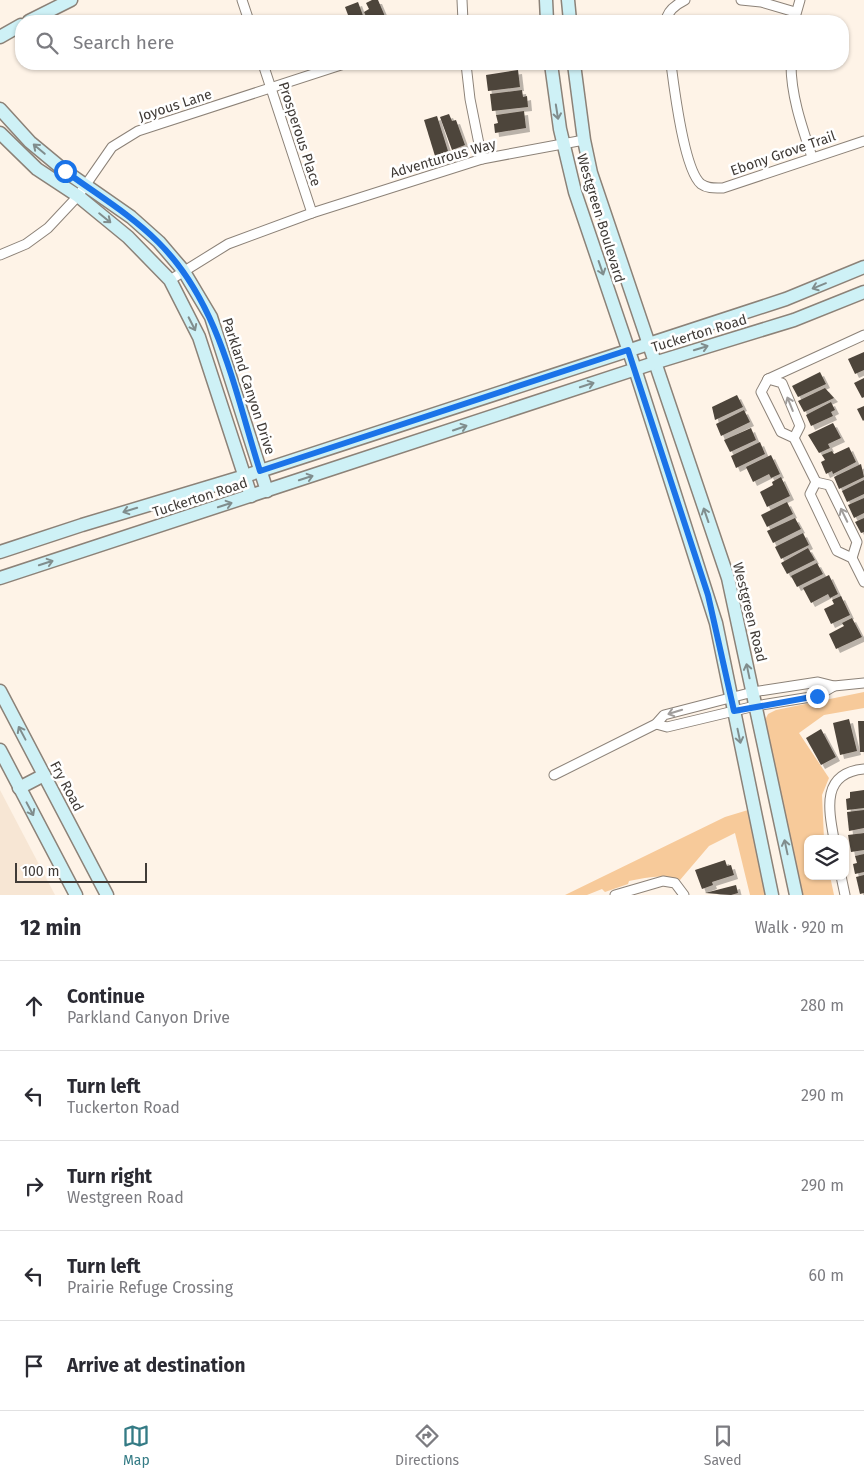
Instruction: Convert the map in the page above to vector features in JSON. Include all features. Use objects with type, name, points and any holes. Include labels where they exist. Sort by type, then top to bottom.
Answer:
[{"type":"street","points":[[38,15],[56,3],[71,0]]},
{"type":"street","points":[[242,0],[247,15]]},
{"type":"street","points":[[462,0],[463,15]]},
{"type":"street","points":[[546,0],[546,15]]},
{"type":"street","points":[[568,0],[569,15]]},
{"type":"street","points":[[668,15],[676,5],[685,0]]},
{"type":"street","points":[[741,0],[761,2],[790,15]]},
{"type":"street","points":[[795,15],[800,0]]},
{"type":"street","points":[[0,37],[15,29]]},
{"type":"street","name":"Prosperous Place","points":[[265,70],[312,213]]},
{"type":"street","name":"Joyous Lane","points":[[0,255],[26,244],[48,228],[81,191],[112,148],[138,131],[326,70]]},
{"type":"street","points":[[467,70],[470,99],[482,159]]},
{"type":"street","name":"Westgreen Boulevard","points":[[552,70],[563,144],[575,192],[628,350]]},
{"type":"street","name":"Westgreen Boulevard","points":[[575,70],[584,140],[592,173],[648,343]]},
{"type":"street","name":"Ebony Grove Trail","points":[[672,70],[680,126],[692,168],[700,183],[709,188],[723,188],[864,141]]},
{"type":"street","points":[[791,70],[797,109],[812,157]]},
{"type":"street","name":"Parkland Canyon Drive","points":[[0,109],[30,142],[170,280],[199,337],[252,496]]},
{"type":"street","name":"Parkland Canyon Drive","points":[[0,133],[37,169],[131,217],[159,242],[184,270],[211,317],[267,491]]},
{"type":"street","name":"Adventurous Way","points":[[170,280],[228,244],[312,213],[482,159],[584,140]]},
{"type":"street","name":"Tuckerton Road","points":[[0,552],[245,476],[786,299],[864,267]]},
{"type":"street","name":"Tuckerton Road","points":[[0,578],[635,369],[794,320],[864,292]]},
{"type":"street","points":[[816,482],[794,438],[780,432],[761,392],[768,379],[864,335]]},
{"type":"street","name":"Westgreen Road","points":[[648,343],[728,578],[796,895]]},
{"type":"street","points":[[628,350],[708,595],[732,698],[772,895]]},
{"type":"street","points":[[768,379],[782,383],[800,426],[794,438]]},
{"type":"street","points":[[816,482],[810,494],[837,551],[852,558],[864,582]]},
{"type":"street","points":[[816,482],[830,485],[857,542],[852,558]]},
{"type":"street","points":[[554,774],[656,724],[664,715],[753,692],[818,682],[834,686],[864,683]]},
{"type":"street","points":[[656,724],[667,727],[755,706],[817,696],[834,686]]},
{"type":"street","name":"Fry Road","points":[[0,691],[107,895]]},
{"type":"street","points":[[0,750],[76,895]]},
{"type":"street","points":[[833,835],[830,812],[832,787],[835,781],[845,773],[864,769]]},
{"type":"street","points":[[19,788],[44,775]]},
{"type":"street","points":[[842,880],[845,895]]},
{"type":"street","points":[[615,895],[663,881],[675,882],[684,895]]},
{"type":"shaded area","points":[[864,692],[864,708],[824,715],[799,733],[829,778],[822,795],[824,835],[804,835],[804,880],[831,880],[834,895],[801,895],[765,720],[768,714],[776,710]]},
{"type":"shaded area","points":[[0,790],[55,895],[0,895]]},
{"type":"shaded area","points":[[748,810],[767,895],[750,895],[735,833],[709,846],[680,880],[661,876],[629,881],[628,884],[605,892],[602,889],[587,895],[565,895],[725,817]]},
{"type":"building","points":[[378,0],[384,15],[365,15],[364,12],[369,9],[366,3]]},
{"type":"building","points":[[358,2],[363,15],[348,15],[345,7]]},
{"type":"building","points":[[518,70],[520,87],[488,91],[486,75]]},
{"type":"building","points":[[522,90],[523,97],[527,96],[528,107],[492,111],[490,94]]},
{"type":"building","points":[[524,111],[526,128],[495,133],[494,124],[498,123],[496,115]]},
{"type":"building","points":[[449,114],[452,121],[456,120],[465,145],[452,150],[440,117]]},
{"type":"building","points":[[437,116],[448,151],[435,156],[424,120]]},
{"type":"building","points":[[864,352],[864,370],[855,374],[848,359]]},
{"type":"building","points":[[820,372],[826,384],[798,397],[792,386]]},
{"type":"building","points":[[864,378],[864,397],[862,398],[854,383]]},
{"type":"building","points":[[825,388],[834,398],[804,412],[798,401]]},
{"type":"building","points":[[737,395],[743,407],[715,420],[712,407]]},
{"type":"building","points":[[831,402],[835,410],[831,412],[833,416],[811,426],[806,415]]},
{"type":"building","points":[[864,406],[864,420],[863,421],[857,409]]},
{"type":"building","points":[[744,410],[750,422],[721,436],[716,424]]},
{"type":"building","points":[[833,423],[841,438],[828,444],[830,448],[819,453],[808,435]]},
{"type":"building","points":[[751,428],[756,440],[730,452],[724,440]]},
{"type":"building","points":[[760,442],[765,454],[736,468],[731,456]]},
{"type":"building","points":[[849,447],[856,462],[833,474],[832,471],[826,474],[821,462],[825,460],[822,455],[832,451],[834,454]]},
{"type":"building","points":[[771,455],[780,474],[771,478],[769,474],[753,482],[746,467]]},
{"type":"building","points":[[861,464],[864,477],[839,489],[834,477]]},
{"type":"building","points":[[781,477],[790,496],[767,507],[760,492],[773,485],[772,482]]},
{"type":"building","points":[[864,480],[864,494],[847,502],[842,491]]},
{"type":"building","points":[[864,498],[864,513],[854,518],[848,505]]},
{"type":"building","points":[[787,502],[793,514],[767,527],[761,515]]},
{"type":"building","points":[[795,518],[801,529],[773,543],[767,531]]},
{"type":"building","points":[[864,518],[864,532],[861,533],[855,522]]},
{"type":"building","points":[[803,533],[809,545],[781,559],[775,547]]},
{"type":"building","points":[[808,548],[815,560],[787,574],[781,563]]},
{"type":"building","points":[[817,563],[823,574],[797,587],[791,576]]},
{"type":"building","points":[[829,575],[838,594],[830,598],[828,594],[811,603],[803,588]]},
{"type":"building","points":[[841,596],[850,615],[831,624],[824,609],[834,604],[832,600]]},
{"type":"building","points":[[852,618],[862,637],[836,649],[829,634],[844,626],[842,623]]},
{"type":"building","points":[[849,719],[857,751],[840,755],[833,723]]},
{"type":"building","points":[[858,721],[864,721],[864,752],[860,752]]},
{"type":"building","points":[[821,729],[836,757],[821,765],[806,738]]},
{"type":"building","points":[[864,790],[864,808],[847,810],[846,799],[850,798],[850,792]]},
{"type":"building","points":[[864,810],[864,828],[849,831],[847,812]]},
{"type":"building","points":[[864,833],[864,850],[851,852],[848,835]]},
{"type":"building","points":[[864,854],[864,872],[855,874],[853,864],[857,863],[855,856]]},
{"type":"building","points":[[725,860],[727,866],[731,865],[734,875],[712,882],[713,885],[702,889],[695,870]]},
{"type":"building","points":[[864,875],[864,893],[860,894],[856,877]]},
{"type":"building","points":[[736,885],[738,893],[731,895],[705,893]]},
{"type":"route","points":[[65,171],[131,217],[159,242],[184,270],[211,317],[260,471],[628,350],[708,595],[716,623],[734,711],[817,696]]}]
